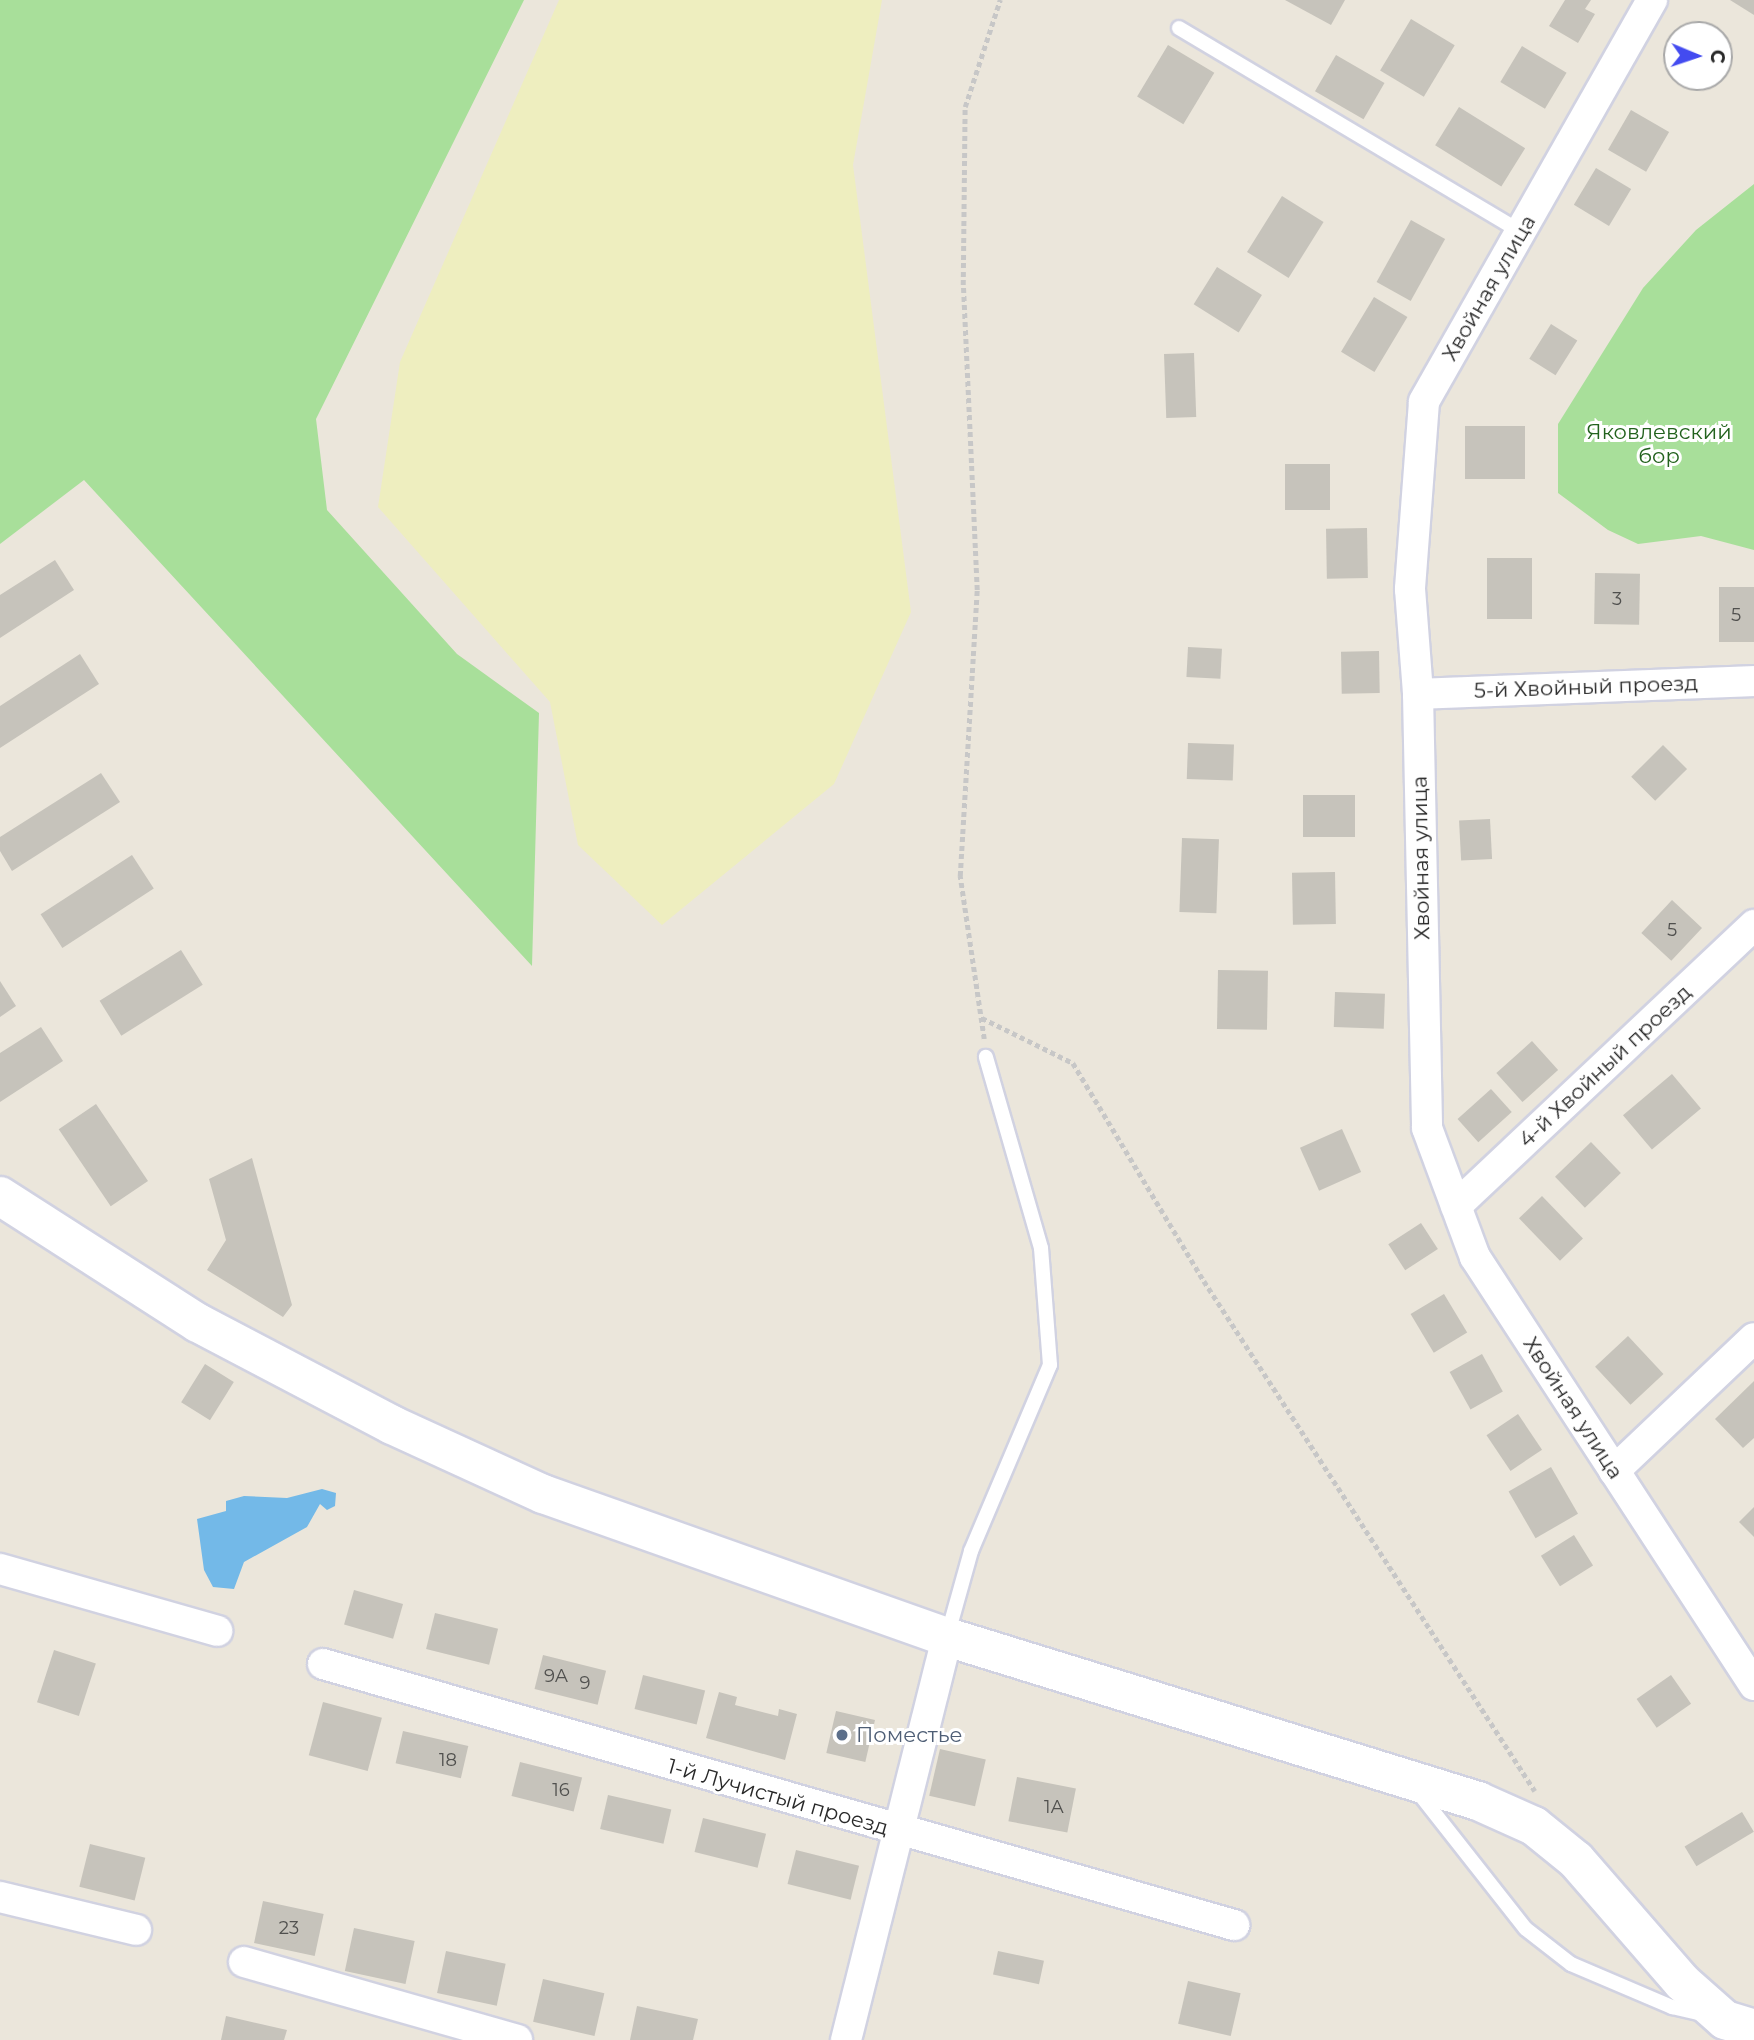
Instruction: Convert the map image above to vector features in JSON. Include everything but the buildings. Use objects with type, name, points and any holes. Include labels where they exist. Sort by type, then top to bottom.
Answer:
[{"type":"street","name":"Хвойная улица","points":[[1652,0],[1424,402],[1410,589],[1418,694],[1427,1128],[1475,1256],[1754,1685]]},
{"type":"street","name":"5-й Хвойный проезд","points":[[1418,694],[1754,681]]},
{"type":"street","name":"4-й Хвойный проезд","points":[[1456,1206],[1754,925]]},
{"type":"street","points":[[0,1196],[198,1323],[392,1425],[542,1493],[947,1637],[1478,1801],[1534,1826],[1576,1860],[1682,1982],[1740,2024]]},
{"type":"street","points":[[1614,1471],[1754,1338]]},
{"type":"street","points":[[0,1569],[217,1631]]},
{"type":"street","points":[[846,2040],[947,1637]]},
{"type":"street","name":"1-й Лучистый проезд","points":[[323,1664],[897,1831],[1234,1925]]},
{"type":"street","points":[[0,1898],[136,1930]]},
{"type":"street","points":[[244,1962],[517,2040]]},
{"type":"lane","points":[[1179,28],[1521,232]]},
{"type":"lane","points":[[947,1637],[971,1551],[1050,1365],[1041,1248],[986,1057]]},
{"type":"lane","points":[[1409,1780],[1526,1929],[1571,1964],[1672,2007],[1740,2024]]},
{"type":"path","points":[[986,1057],[960,877],[977,590],[963,285],[965,107],[1000,0]]},
{"type":"path","points":[[981,1018],[1073,1063],[1204,1281],[1492,1718],[1541,1801]]},
{"type":"green space","points":[[0,0],[524,0],[316,419],[327,510],[457,654],[539,713],[532,966],[84,480],[0,544]]},
{"type":"green space","name":"Яковлевский бор","points":[[1754,184],[1754,550],[1701,536],[1638,544],[1608,530],[1558,493],[1558,424],[1643,288],[1696,230]]},
{"type":"sand","points":[[559,0],[882,0],[853,165],[911,612],[834,784],[662,925],[578,845],[550,702],[378,507],[400,362]]},
{"type":"water","points":[[322,1489],[336,1493],[335,1506],[327,1510],[320,1504],[307,1527],[244,1562],[234,1589],[213,1587],[204,1570],[197,1519],[226,1511],[226,1501],[244,1496],[287,1498]]},
{"type":"place","name":"Поместье","points":[[842,1735]]}]
